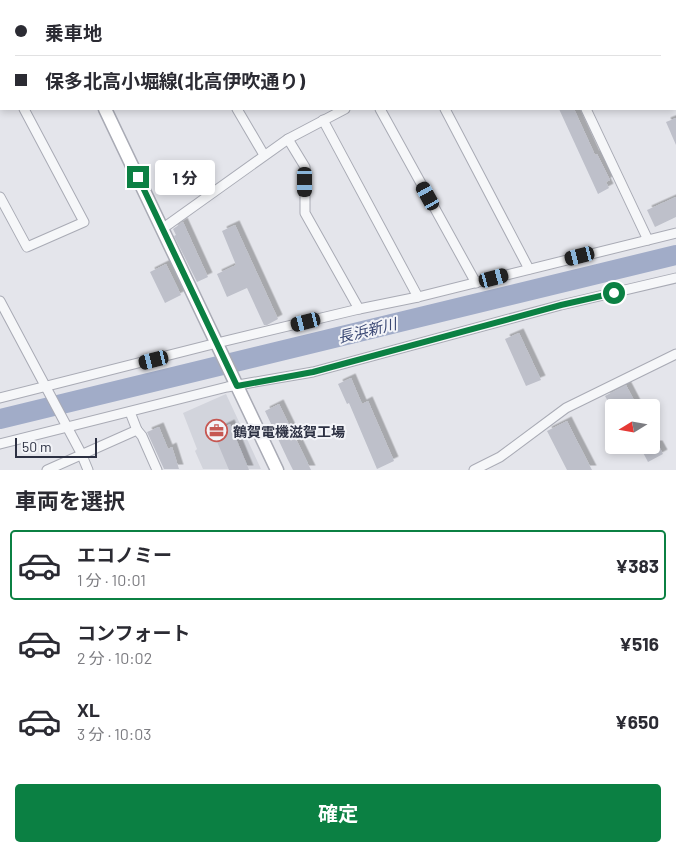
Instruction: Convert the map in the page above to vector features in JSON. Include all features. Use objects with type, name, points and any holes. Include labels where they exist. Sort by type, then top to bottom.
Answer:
[{"type":"street","points":[[0,197],[27,247],[84,222],[25,110]]},
{"type":"street","points":[[105,110],[277,470]]},
{"type":"street","points":[[239,110],[264,155]]},
{"type":"street","points":[[381,110],[476,283]]},
{"type":"street","points":[[446,110],[529,269]]},
{"type":"street","points":[[586,110],[648,240]]},
{"type":"street","points":[[162,229],[264,155],[335,111]]},
{"type":"street","points":[[323,120],[418,297]]},
{"type":"street","points":[[288,139],[305,167],[305,213],[359,309]]},
{"type":"street","points":[[0,398],[47,390],[219,347],[359,309],[418,297],[676,233]]},
{"type":"street","points":[[0,444],[236,384],[313,372],[561,305],[676,278]]},
{"type":"street","points":[[0,301],[81,453],[88,470]]},
{"type":"street","points":[[474,470],[500,458],[566,408],[676,354]]},
{"type":"street","points":[[130,412],[157,470]]},
{"type":"street","points":[[47,470],[81,453],[138,430]]},
{"type":"shaded area","name":"鶴賀電機滋賀工場","points":[[226,394],[261,469],[203,469],[183,413]]},
{"type":"building","points":[[559,110],[574,110],[595,155],[597,154],[610,180],[606,182],[609,188],[598,194]]},
{"type":"building","points":[[676,118],[676,145],[666,122]]},
{"type":"building","points":[[676,197],[676,217],[655,227],[647,210]]},
{"type":"building","points":[[183,222],[208,277],[197,282],[174,236],[176,235],[173,229]]},
{"type":"building","points":[[235,225],[278,319],[267,325],[264,325],[247,288],[227,297],[217,274],[236,265],[222,231]]},
{"type":"building","points":[[166,264],[181,295],[165,303],[150,272]]},
{"type":"building","points":[[519,333],[541,380],[526,386],[505,339]]},
{"type":"building","points":[[351,378],[362,404],[368,401],[394,461],[377,469],[349,403],[347,404],[338,384]]},
{"type":"building","points":[[626,385],[633,399],[607,399],[605,396]]},
{"type":"building","points":[[279,404],[311,470],[293,470],[287,458],[265,411]]},
{"type":"building","points":[[567,421],[592,470],[567,470],[547,431]]},
{"type":"building","points":[[230,424],[249,470],[229,470],[213,432]]},
{"type":"building","points":[[159,427],[168,449],[172,447],[179,469],[164,469],[147,432]]},
{"type":"building","points":[[660,449],[663,454],[648,462],[644,454],[660,454]]},
{"type":"waterway","name":"長浜新川","points":[[0,419],[676,255]]},
{"type":"place","name":"鶴賀電機滋賀工場","points":[[217,431]]},
{"type":"route","points":[[138,177],[237,386],[313,372],[561,305],[614,293]]}]
